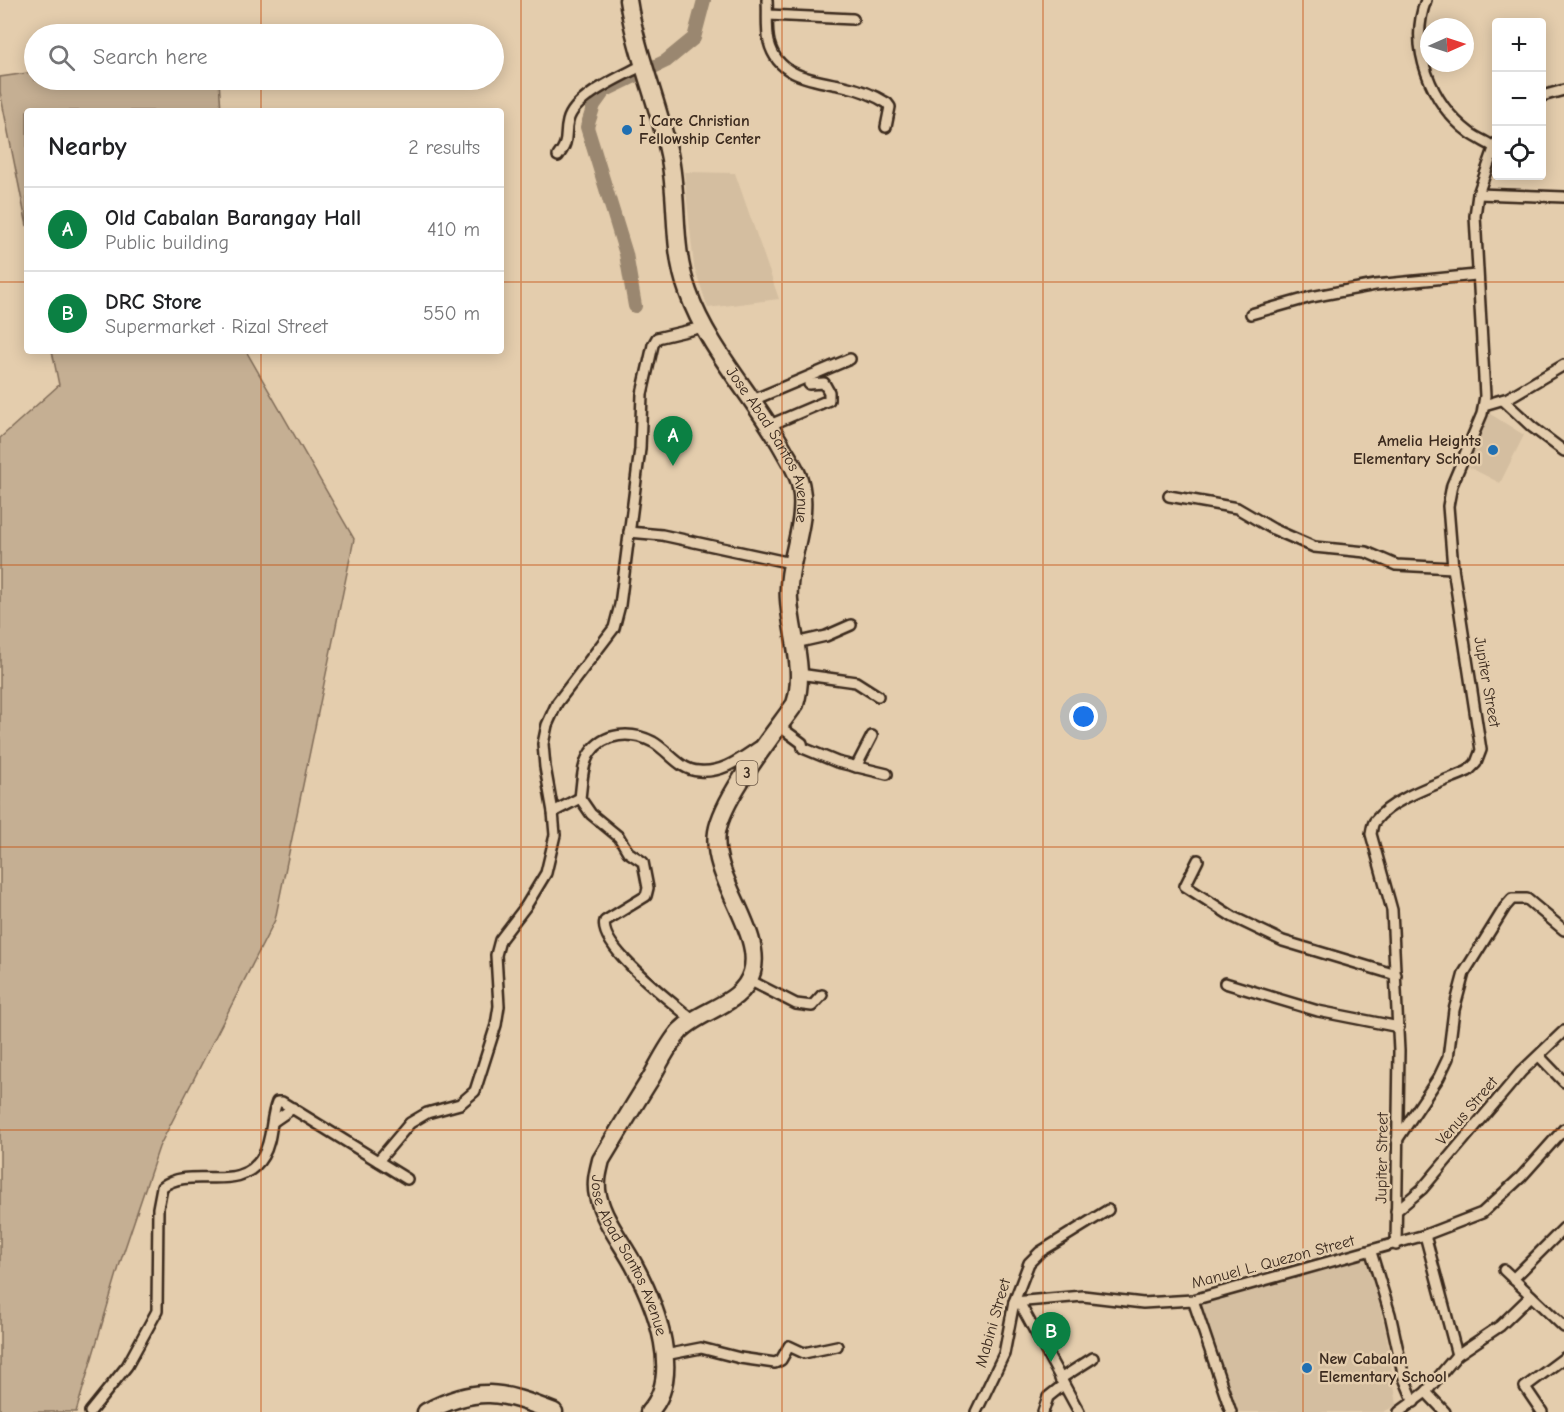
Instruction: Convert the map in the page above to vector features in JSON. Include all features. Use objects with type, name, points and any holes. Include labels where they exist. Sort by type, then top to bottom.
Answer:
[{"type":"highway","name":"Jose Abad Santos Avenue","points":[[628,0],[671,165],[674,226],[679,260],[687,290],[703,327],[770,425],[798,475],[802,489],[802,507],[791,563],[789,598],[799,674],[795,704],[730,800],[717,831],[718,858],[753,951],[753,966],[749,980],[733,998],[693,1020],[673,1040],[601,1160],[596,1185],[607,1219],[638,1271],[662,1334],[666,1369],[656,1410]]},
{"type":"highway","points":[[426,1412],[457,1397],[490,1392],[519,1398],[554,1412]]},
{"type":"street","points":[[767,0],[769,41],[783,67],[815,83],[844,86],[888,103],[890,107],[886,127]]},
{"type":"street","points":[[1426,0],[1419,38],[1425,66],[1436,98],[1470,133],[1492,144]]},
{"type":"street","points":[[768,15],[853,19]]},
{"type":"street","points":[[558,156],[568,141],[568,121],[580,105],[600,86],[644,66]]},
{"type":"street","points":[[1546,95],[1564,90]]},
{"type":"street","name":"Jupiter Street","points":[[1396,1245],[1399,1027],[1392,910],[1373,848],[1373,822],[1399,802],[1468,771],[1476,763],[1481,750],[1453,568],[1448,506],[1452,485],[1484,405],[1476,275],[1475,216],[1478,194],[1492,154]]},
{"type":"street","points":[[1478,194],[1564,197]]},
{"type":"street","points":[[1251,314],[1311,297],[1375,285],[1476,275]]},
{"type":"street","points":[[378,1161],[410,1123],[428,1113],[460,1104],[475,1091],[497,1015],[496,955],[500,940],[526,906],[546,873],[555,835],[544,767],[543,744],[547,725],[563,695],[614,628],[620,605],[640,449],[642,394],[653,345],[657,338],[703,327]]},
{"type":"street","points":[[753,400],[850,359]]},
{"type":"street","points":[[1484,405],[1503,400],[1564,365]]},
{"type":"street","points":[[770,425],[829,400],[829,392],[824,383],[816,381],[809,384]]},
{"type":"street","points":[[1503,400],[1532,427],[1564,451]]},
{"type":"street","points":[[1169,496],[1237,508],[1273,529],[1314,547],[1366,552],[1396,565],[1453,568]]},
{"type":"street","points":[[629,532],[662,535],[791,563]]},
{"type":"street","points":[[795,643],[826,636],[851,625]]},
{"type":"street","points":[[799,674],[856,682],[878,696]]},
{"type":"street","points":[[693,1020],[626,962],[606,933],[605,921],[646,896],[648,888],[643,861],[628,852],[619,837],[605,829],[580,798],[589,753],[611,736],[634,736],[653,742],[680,764],[700,771],[732,765],[774,733],[802,743],[804,748],[856,767],[887,774]]},
{"type":"street","points":[[856,767],[872,736]]},
{"type":"street","points":[[553,812],[580,798]]},
{"type":"street","points":[[1198,860],[1185,886],[1233,917],[1282,941],[1396,975]]},
{"type":"street","points":[[1397,1140],[1439,1077],[1448,1058],[1454,1010],[1464,973],[1505,907],[1512,899],[1527,899],[1564,930]]},
{"type":"street","points":[[749,980],[796,1004],[812,1006],[822,995]]},
{"type":"street","points":[[1225,983],[1318,1011],[1399,1027]]},
{"type":"street","name":"Venus Street","points":[[1396,1211],[1422,1189],[1468,1133],[1564,1031]]},
{"type":"street","points":[[1539,1056],[1564,1082]]},
{"type":"street","points":[[90,1412],[127,1366],[157,1311],[158,1208],[162,1187],[177,1179],[228,1178],[243,1175],[256,1166],[263,1156],[274,1121],[277,1102],[293,1108],[407,1179]]},
{"type":"street","name":"Manuel L. Quezon Street","points":[[1017,1302],[1083,1296],[1143,1303],[1193,1300],[1425,1236],[1482,1214],[1564,1129]]},
{"type":"street","name":"Mabini Street","points":[[976,1412],[1004,1354],[1024,1271],[1034,1256],[1108,1210]]},
{"type":"street","points":[[1513,1279],[1564,1228]]},
{"type":"street","points":[[1425,1236],[1457,1355]]},
{"type":"street","points":[[1371,1252],[1390,1314],[1404,1378],[1414,1402]]},
{"type":"street","points":[[1504,1270],[1564,1327]]},
{"type":"street","points":[[1399,1412],[1426,1392],[1457,1355],[1500,1326],[1531,1296]]},
{"type":"street","points":[[1193,1300],[1231,1412]]},
{"type":"street","points":[[1017,1302],[1079,1412]]},
{"type":"street","points":[[665,1355],[702,1348],[740,1358],[775,1363],[782,1360],[789,1346],[804,1353],[837,1346]]},
{"type":"street","points":[[1043,1412],[1048,1397],[1062,1382],[1093,1358]]},
{"type":"street","points":[[1542,1412],[1525,1387],[1564,1358]]},
{"type":"street","points":[[1426,1392],[1445,1412]]},
{"type":"shaded area","points":[[24,73],[24,90],[220,90],[221,108],[24,108],[24,211],[0,92],[0,77]]},
{"type":"shaded area","points":[[684,172],[735,173],[779,299],[708,308],[694,266]]},
{"type":"shaded area","points":[[53,354],[248,354],[354,539],[275,920],[159,1147],[121,1260],[76,1412],[0,1412],[0,438],[59,385]]},
{"type":"shaded area","name":"Amelia Heights Elementary School","points":[[1487,412],[1524,435],[1500,483],[1463,464]]},
{"type":"shaded area","name":"New Cabalan Elementary School","points":[[1368,1255],[1386,1332],[1397,1405],[1383,1412],[1239,1412],[1198,1299]]},
{"type":"waterway","points":[[635,306],[626,254],[587,127],[594,105],[604,91],[666,61],[694,38],[704,0]]},
{"type":"place","name":"I Care Christian Fellowship Center","points":[[627,130]]},
{"type":"place","name":"Amelia Heights Elementary School","points":[[1493,450]]},
{"type":"place","name":"Old Cabalan Barangay Hall","points":[[673,466]]},
{"type":"place","name":"DRC Store","points":[[1051,1362]]},
{"type":"place","name":"New Cabalan Elementary School","points":[[1307,1368]]}]
